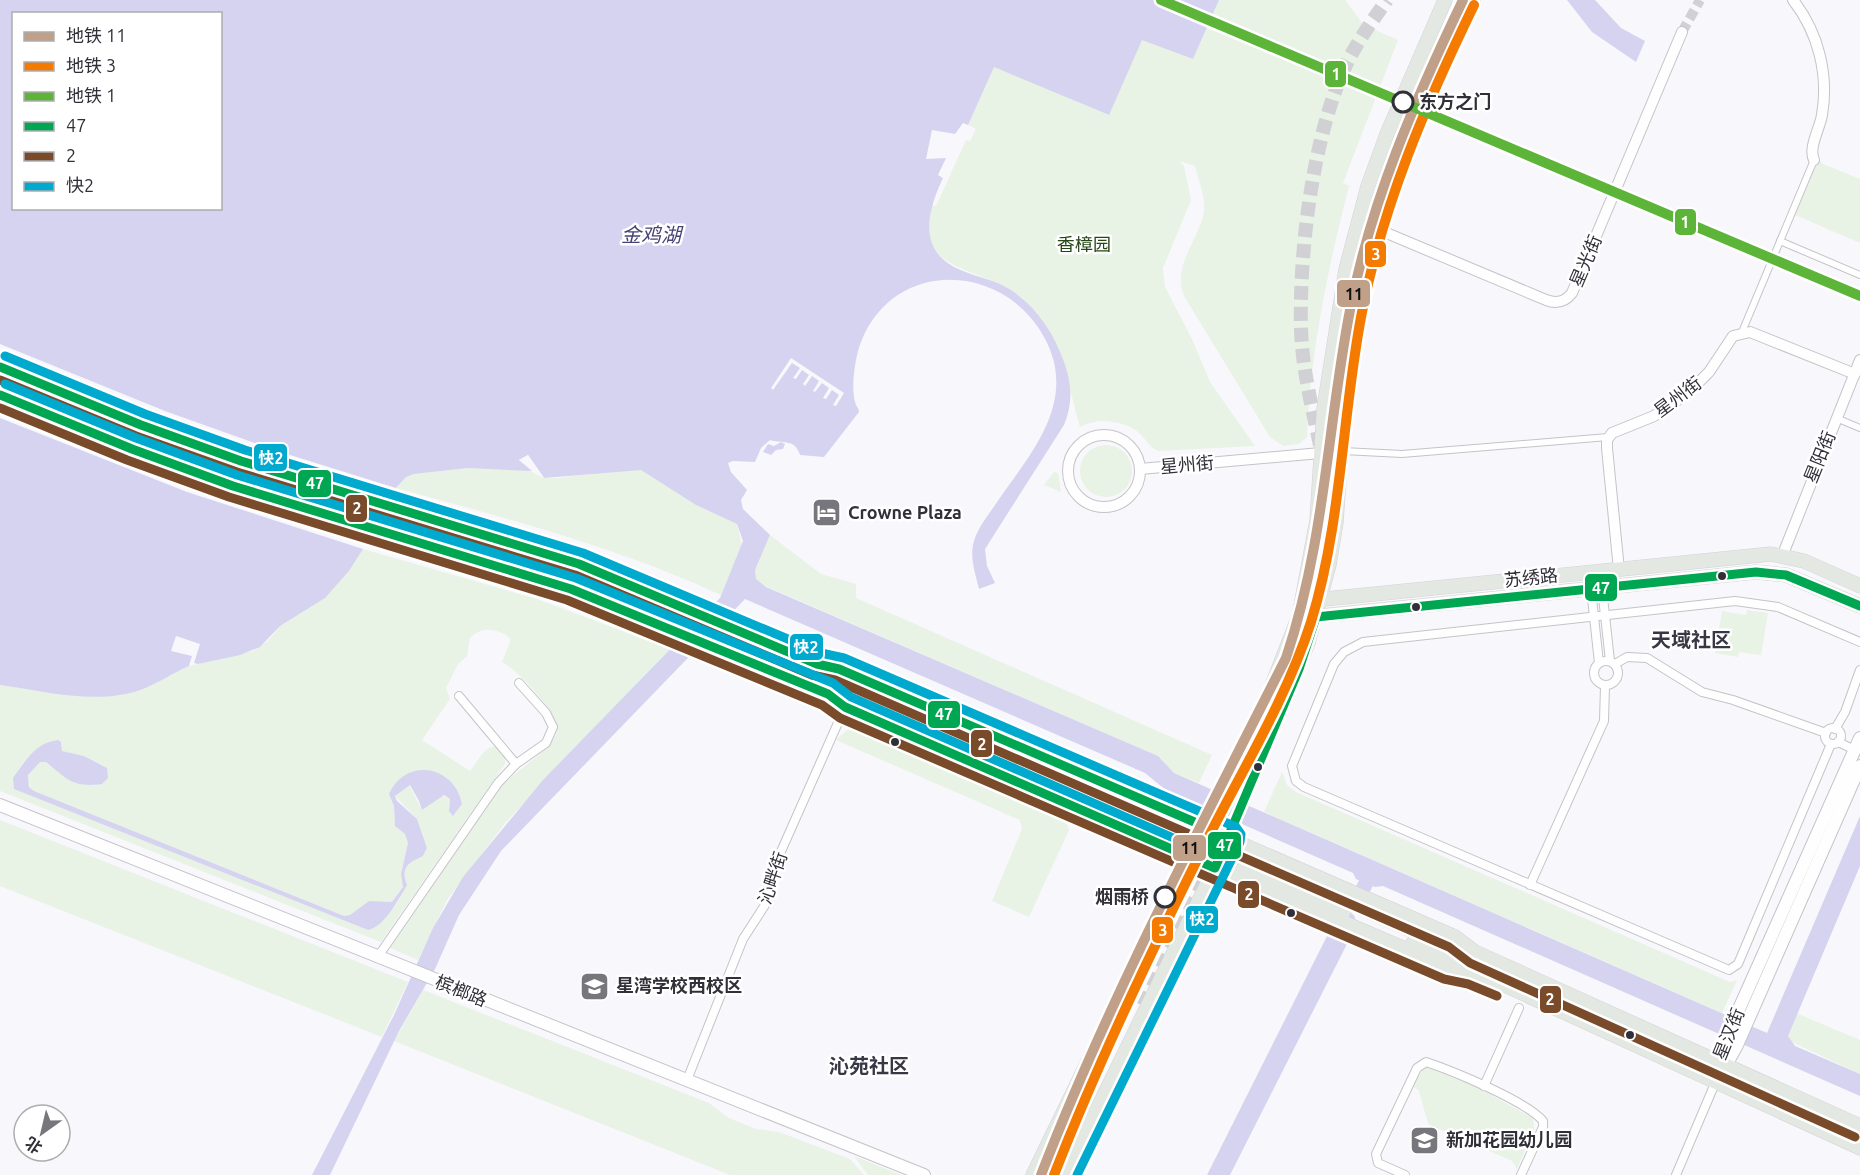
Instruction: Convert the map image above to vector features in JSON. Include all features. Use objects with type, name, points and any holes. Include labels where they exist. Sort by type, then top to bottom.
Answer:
[{"type":"main road","points":[[1033,1175],[1188,857],[1214,814],[1274,684],[1304,602],[1317,520],[1320,453],[1335,327],[1358,222],[1391,124],[1445,0]]},
{"type":"main road","points":[[1060,1175],[1070,1165],[1215,868],[1299,669],[1321,599],[1336,523],[1343,424],[1358,314],[1377,229],[1419,111],[1443,56],[1473,0]]},
{"type":"main road","points":[[0,367],[110,412],[241,461],[579,564],[702,613],[817,664],[836,677],[1086,793],[848,695],[828,694]]},
{"type":"main road","points":[[0,395],[122,445],[234,486],[571,589],[683,632],[828,694],[845,707],[1188,857],[1449,968],[1472,972]]},
{"type":"main road","name":"苏绣路","points":[[1304,602],[1757,554],[1783,554],[1860,586]]},
{"type":"main road","name":"苏绣路","points":[[1299,616],[1316,617],[1756,572],[1777,572],[1860,606]]},
{"type":"main road","points":[[817,664],[839,669],[1455,937],[1475,952],[1860,1126]]},
{"type":"main road","name":"星汉街","points":[[1716,1081],[1722,1064],[1725,1040],[1858,744]]},
{"type":"main road","name":"星汉街","points":[[1722,1064],[1737,1045],[1750,1017],[1860,766]]},
{"type":"main road","name":"槟榔路","points":[[0,804],[377,958],[924,1175]]},
{"type":"main road","points":[[1475,952],[1451,948],[1245,864],[1454,960],[1472,972],[1860,1148]]},
{"type":"main road","points":[[1042,1175],[1134,1002],[1062,1161],[1060,1175]]},
{"type":"street","points":[[1792,0],[1812,32],[1822,69],[1823,109],[1812,151],[1815,160],[1742,332],[1750,332],[1855,374]]},
{"type":"street","name":"星光街","points":[[1377,229],[1546,300],[1556,302],[1565,300],[1572,293],[1682,32]]},
{"type":"street","points":[[1780,241],[1860,275]]},
{"type":"street","points":[[1773,257],[1860,294]]},
{"type":"street","name":"星州街","points":[[1609,437],[1617,430],[1645,420],[1680,400],[1709,372],[1733,336],[1742,332]]},
{"type":"street","name":"星阳街","points":[[1783,554],[1860,360]]},
{"type":"street","points":[[1836,418],[1860,428]]},
{"type":"street","points":[[1107,435],[1126,442],[1138,459],[1140,469],[1138,482],[1132,494],[1122,502],[1109,506],[1096,506],[1084,501],[1072,487],[1068,470],[1072,453],[1079,445],[1091,437],[1107,435]]},
{"type":"street","points":[[1342,451],[1402,454],[1609,437],[1607,448],[1619,570]]},
{"type":"street","name":"星州街","points":[[1140,469],[1342,451]]},
{"type":"street","points":[[1597,589],[1605,617],[1612,663],[1618,671],[1617,678],[1612,684],[1605,686],[1598,683],[1594,676],[1594,669],[1599,663],[1594,618],[1597,589]]},
{"type":"street","points":[[1835,729],[1840,733],[1738,964],[1729,970],[1304,787],[1296,781],[1292,766],[1334,664],[1354,646],[1363,642],[1749,602],[1778,607],[1860,642]]},
{"type":"street","points":[[1599,663],[1612,663],[1627,657],[1647,658],[1702,692],[1733,700],[1826,733],[1835,729],[1845,712],[1860,670]]},
{"type":"street","points":[[377,958],[498,783],[516,764],[546,742],[553,727],[546,713],[519,683]]},
{"type":"street","points":[[1530,885],[1604,720],[1605,686]]},
{"type":"street","points":[[459,696],[516,764]]},
{"type":"street","name":"沁畔街","points":[[687,1080],[743,939],[765,905],[779,856],[845,707]]},
{"type":"street","points":[[1826,733],[1827,741],[1858,744]]},
{"type":"street","points":[[1484,1086],[1519,1008]]},
{"type":"street","points":[[1405,1175],[1378,1163],[1376,1154],[1419,1065],[1426,1062],[1484,1086],[1543,1121],[1543,1127],[1521,1175]]},
{"type":"street","points":[[1676,1175],[1716,1081]]},
{"type":"green space","name":"香樟园","points":[[1219,0],[1345,0],[1364,25],[1398,40],[1343,183],[1349,186],[1321,311],[1312,374],[1307,437],[1299,444],[1283,446],[1270,437],[1184,296],[1181,285],[1183,264],[1201,223],[1204,207],[1195,166],[1179,161],[1184,166],[1191,200],[1163,268],[1165,287],[1192,339],[1210,382],[1255,446],[1158,451],[1137,431],[1124,424],[1101,421],[1080,427],[1059,353],[1036,312],[1008,288],[947,261],[936,252],[929,240],[927,225],[931,205],[936,206],[966,140],[970,141],[976,129],[968,125],[994,66],[1108,115],[1142,39],[1193,59]]},
{"type":"green space","points":[[1817,152],[1818,159],[1823,164],[1860,179],[1860,243],[1793,214]]},
{"type":"green space","points":[[1106,445],[1116,447],[1124,453],[1130,461],[1132,471],[1130,481],[1124,489],[1116,495],[1106,497],[1096,495],[1088,489],[1082,481],[1080,471],[1082,461],[1088,453],[1096,447]]},
{"type":"green space","points":[[468,468],[525,469],[544,478],[641,470],[696,505],[737,524],[742,546],[721,595],[642,562],[601,548],[520,522],[396,488],[406,477],[414,474]]},
{"type":"green space","points":[[1054,472],[1058,473],[1061,492],[1044,485]]},
{"type":"green space","points":[[770,535],[821,574],[856,584],[856,598],[1212,755],[1199,783],[1174,773],[1158,756],[763,585],[756,579],[755,570]]},
{"type":"green space","points":[[363,549],[537,599],[670,649],[506,822],[447,900],[418,960],[390,948],[499,789],[540,754],[557,732],[556,724],[545,704],[518,674],[502,662],[511,639],[501,633],[485,630],[470,638],[467,656],[458,664],[446,688],[450,699],[422,740],[470,771],[484,752],[496,746],[505,755],[505,764],[381,942],[0,791],[0,685],[79,696],[119,695],[145,688],[189,666],[253,651],[268,641],[280,626],[325,598],[349,571]],"holes":[[[55,740],[62,745],[61,751],[84,756],[104,766],[108,778],[101,784],[77,783],[46,762],[40,762],[28,774],[30,787],[34,791],[344,916],[350,915],[369,901],[392,902],[403,887],[401,874],[408,843],[405,834],[395,826],[394,806],[390,794],[397,782],[418,771],[441,775],[458,792],[462,804],[455,814],[449,808],[450,799],[441,795],[422,810],[409,785],[395,796],[417,819],[427,848],[423,856],[404,869],[404,887],[397,903],[374,928],[368,930],[14,789],[17,773],[26,759],[47,743]]]},
{"type":"green space","points":[[1747,610],[1768,613],[1761,655],[1739,652],[1738,657],[1715,653],[1722,611],[1746,615]]},
{"type":"green space","points":[[847,730],[855,731],[1066,822],[1069,830],[1029,917],[992,901],[1022,829],[1020,820],[836,740]]},
{"type":"green space","points":[[1282,772],[1287,785],[1296,792],[1730,982],[1737,980],[1722,1013],[1264,812]]},
{"type":"green space","points":[[0,820],[408,982],[382,1037],[0,886]]},
{"type":"green space","points":[[423,990],[709,1103],[729,1118],[756,1129],[779,1132],[850,1159],[864,1175],[730,1175],[394,1041]]},
{"type":"green space","points":[[1796,1013],[1860,1040],[1860,1074],[1790,1041],[1788,1032]]},
{"type":"green space","points":[[1425,1067],[1473,1085],[1533,1118],[1534,1129],[1517,1169],[1512,1161],[1428,1124],[1419,1091],[1413,1086]]},
{"type":"green space","points":[[854,1156],[901,1175],[868,1175]]},
{"type":"water","name":"金鸡湖","points":[[0,0],[1219,0],[1193,59],[1142,40],[1109,115],[994,67],[968,125],[963,123],[955,134],[932,130],[926,159],[946,158],[938,175],[943,178],[932,205],[930,218],[929,231],[938,254],[948,263],[963,271],[1008,288],[1031,306],[1055,342],[1069,378],[1070,401],[1064,425],[985,549],[987,566],[995,583],[979,589],[973,562],[973,545],[982,524],[1022,467],[1046,427],[1053,406],[1056,384],[1054,361],[1044,337],[1026,312],[1003,294],[977,283],[950,280],[923,284],[898,295],[877,315],[861,342],[855,365],[853,391],[859,412],[824,457],[800,455],[795,446],[791,444],[770,440],[761,448],[755,462],[733,461],[728,463],[731,472],[747,490],[741,500],[743,509],[770,535],[755,570],[756,579],[766,587],[1158,756],[1174,773],[1767,1033],[1860,816],[1860,866],[1788,1036],[1795,1046],[1860,1074],[1860,1096],[1383,886],[1375,887],[1356,879],[1353,873],[1167,791],[1145,773],[745,599],[501,851],[459,915],[435,969],[399,1031],[330,1175],[312,1175],[394,1015],[433,928],[463,877],[543,780],[720,598],[743,541],[737,524],[696,505],[641,470],[544,478],[528,455],[519,460],[532,471],[468,468],[414,474],[406,477],[394,490],[349,571],[325,598],[280,626],[260,647],[240,655],[198,664],[194,663],[200,644],[176,636],[171,651],[192,656],[189,666],[149,687],[126,694],[108,696],[90,697],[0,685]]},
{"type":"water","points":[[1567,0],[1595,0],[1621,28],[1645,41],[1636,62],[1592,32]]},
{"type":"water","points":[[781,442],[785,444],[783,449],[776,450],[771,455],[763,452],[768,444],[774,446]]},
{"type":"water","points":[[58,740],[61,742],[62,751],[84,756],[107,768],[108,778],[102,784],[76,783],[46,762],[40,762],[28,775],[29,787],[34,791],[344,916],[350,915],[369,901],[392,902],[403,887],[401,874],[408,843],[405,834],[395,826],[394,806],[389,794],[397,782],[407,774],[418,770],[440,774],[458,791],[462,804],[453,816],[449,811],[450,799],[444,795],[422,810],[410,785],[395,796],[397,801],[417,819],[427,848],[423,856],[407,866],[404,874],[407,885],[390,912],[380,924],[368,930],[14,789],[13,778],[32,753],[43,744]]},
{"type":"water","points":[[1327,936],[1347,944],[1230,1175],[1207,1175]]},
{"type":"pier","points":[[0,344],[165,411],[271,449],[399,489],[366,550],[187,492],[0,418]]},
{"type":"pier","points":[[791,358],[844,393],[836,406],[833,405],[839,395],[832,390],[826,399],[823,398],[829,388],[822,383],[815,392],[813,391],[819,381],[812,376],[805,386],[803,384],[809,375],[802,370],[796,379],[793,378],[800,368],[792,363],[773,390],[771,388]]},
{"type":"pier","points":[[528,455],[544,478],[538,474],[527,459],[524,461],[535,472],[519,460]]},
{"type":"waterway","points":[[1358,899],[1366,883]]},
{"type":"waterway","points":[[1338,940],[1348,920]]},
{"type":"tunnel","points":[[1320,445],[1305,373],[1301,328],[1303,264],[1310,194],[1325,125],[1346,65],[1387,0]]},
{"type":"tunnel","points":[[1682,32],[1700,0]]},
{"type":"tunnel","points":[[1323,464],[1329,541]]},
{"type":"tunnel","points":[[1271,702],[1307,617],[1318,572],[1321,526]]},
{"type":"tunnel","points":[[1139,1004],[1250,767]]},
{"type":"tunnel","points":[[1088,788],[1247,858]]},
{"type":"tunnel","points":[[1084,799],[1243,869]]},
{"type":"tunnel","points":[[1130,999],[1201,849]]},
{"type":"metro line","name":"1","points":[[1161,0],[1860,296]]},
{"type":"metro line","name":"11","points":[[1041,1175],[1126,978],[1286,658],[1309,571],[1324,485],[1342,354],[1359,269],[1382,190],[1396,152],[1463,0]]},
{"type":"metro line","name":"3","points":[[1054,1175],[1089,1089],[1147,963],[1208,838],[1264,732],[1301,650],[1311,622],[1329,546],[1355,351],[1371,272],[1408,155],[1439,80],[1474,5]]},
{"type":"transit line","name":"快2","points":[[5,356],[145,414],[245,450],[583,553],[821,653],[844,658],[1236,827],[1241,834],[1240,842],[1077,1175]]},
{"type":"transit line","name":"47","points":[[0,367],[141,425],[241,461],[579,564],[817,664],[839,669],[1206,827],[1229,782]]},
{"type":"transit line","name":"2","points":[[0,380],[136,436],[237,472],[575,575],[812,675],[835,680],[1449,947],[1470,963],[1855,1137]]},
{"type":"transit line","name":"快2","points":[[5,384],[136,438],[237,475],[576,578],[833,683],[851,697],[1194,847],[1199,854],[1198,862],[1046,1175]]},
{"type":"transit line","name":"47","points":[[0,395],[132,449],[233,486],[571,589],[828,694],[845,707],[1215,868],[1299,669],[1316,617],[1756,572],[1786,575],[1860,606]]},
{"type":"transit line","name":"2","points":[[0,408],[127,460],[229,497],[567,600],[822,705],[840,718],[1444,979],[1468,984],[1497,996]]},
{"type":"place","name":"东方之门","points":[[1403,102]]},
{"type":"place","name":"Crowne Plaza","points":[[827,513]]},
{"type":"place","name":"烟雨桥","points":[[1165,897]]},
{"type":"place","name":"星湾学校西校区","points":[[595,986]]},
{"type":"place","name":"新加花园幼儿园","points":[[1425,1140]]},
{"type":"district","name":"天域社区","points":[[1691,640]]},
{"type":"district","name":"沁苑社区","points":[[869,1066]]}]
